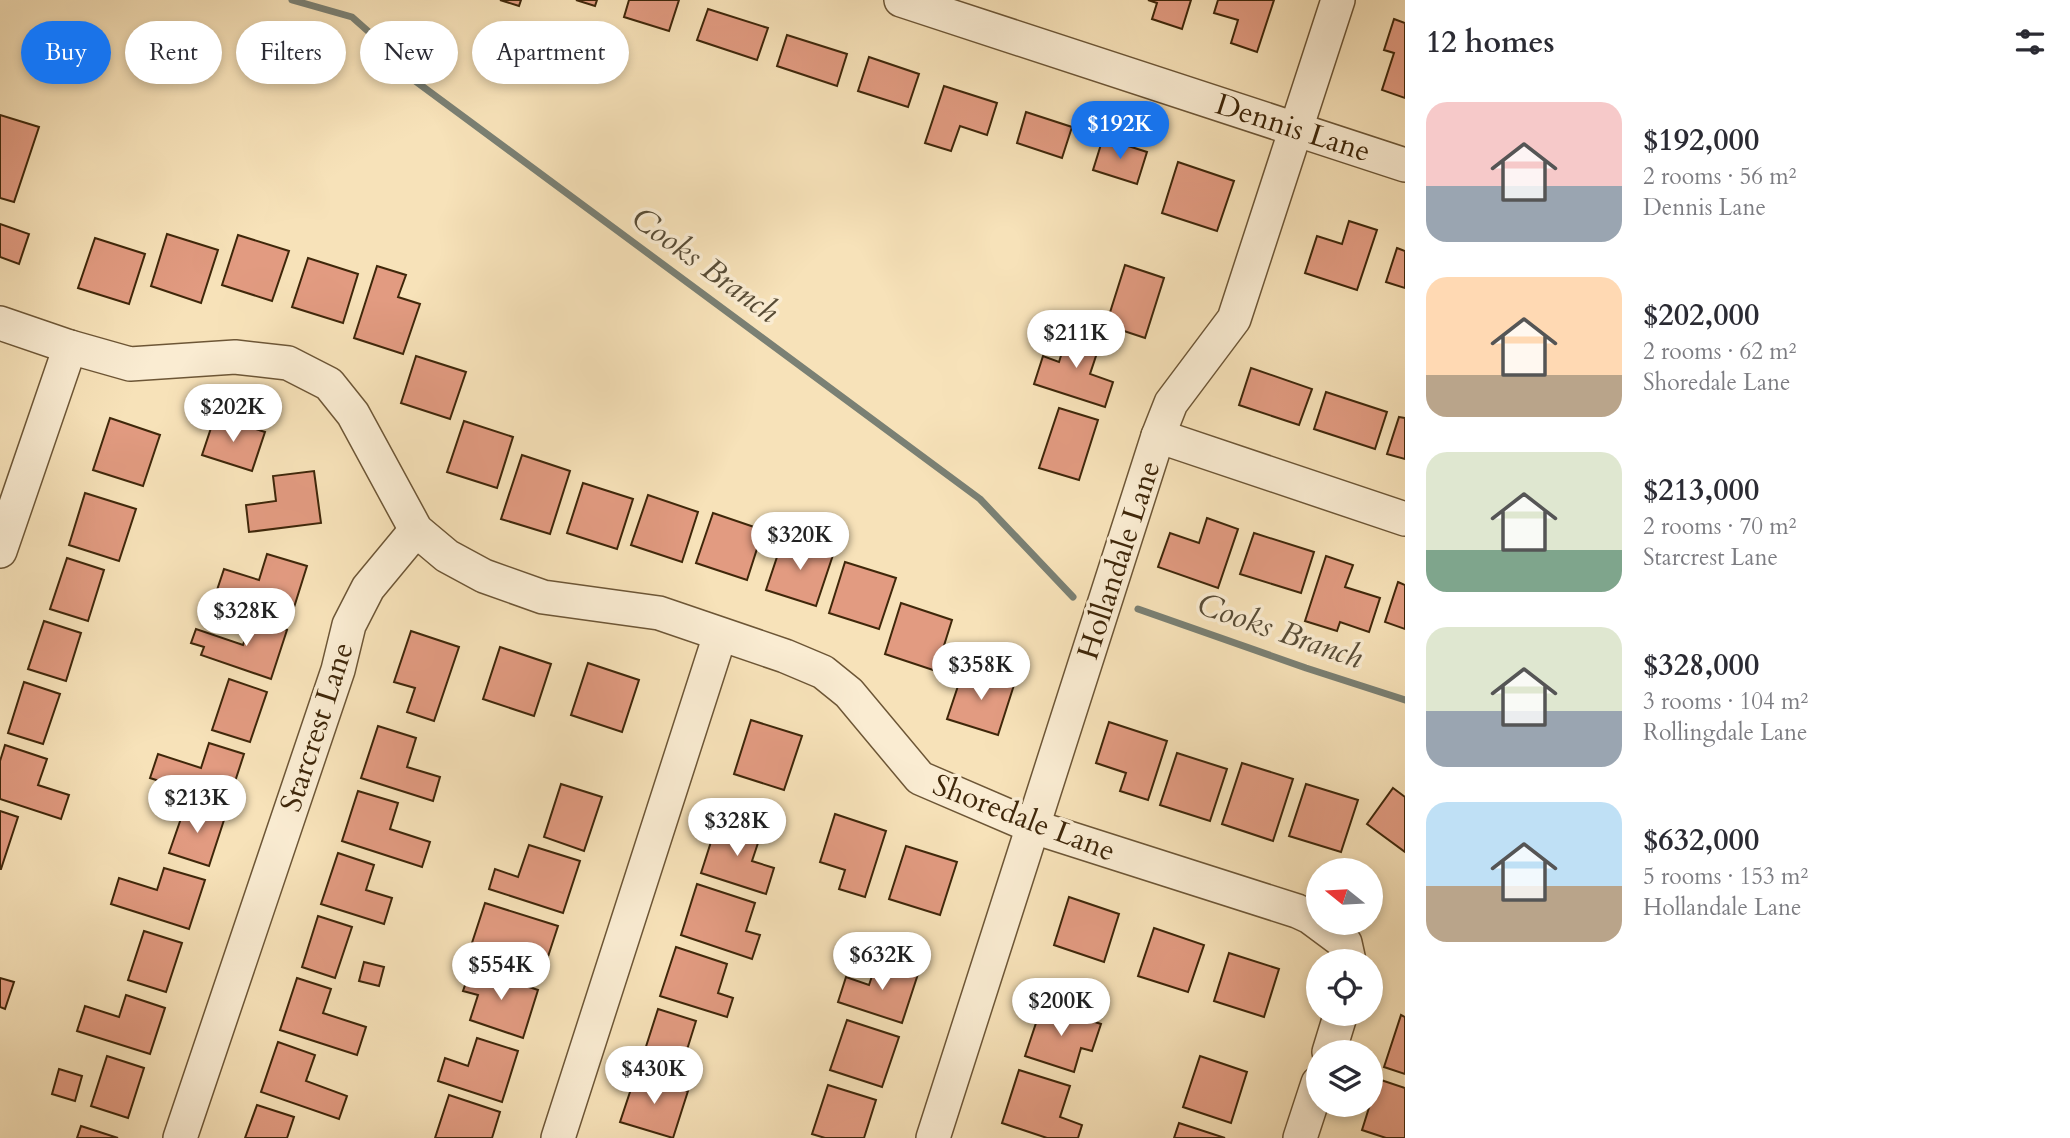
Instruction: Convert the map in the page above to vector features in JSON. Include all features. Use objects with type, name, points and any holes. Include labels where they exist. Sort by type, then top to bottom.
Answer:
[{"type":"street","name":"Dennis Lane","points":[[901,0],[1405,165]]},
{"type":"street","name":"Hollandale Lane","points":[[933,1138],[1158,436],[1171,403],[1234,319],[1338,0]]},
{"type":"street","name":"Shoredale Lane","points":[[0,323],[130,364],[235,357],[288,363],[329,384],[353,414],[416,530],[447,556],[484,576],[543,597],[659,612],[823,672],[849,693],[920,778],[1034,827],[1297,911],[1310,917],[1345,943],[1346,949]]},
{"type":"street","points":[[0,551],[70,347]]},
{"type":"street","points":[[1158,436],[1405,519]]},
{"type":"street","name":"Starcrest Lane","points":[[180,1138],[338,670],[349,625],[368,588],[416,530]]},
{"type":"street","points":[[558,1138],[720,635]]},
{"type":"street","points":[[1300,1138],[1307,1117]]},
{"type":"building","points":[[500,0],[521,0],[519,6]]},
{"type":"building","points":[[576,0],[597,0],[595,6]]},
{"type":"building","points":[[629,0],[679,0],[669,31],[624,17]]},
{"type":"building","points":[[1148,0],[1191,0],[1182,29],[1152,19],[1157,3]]},
{"type":"building","points":[[1218,0],[1274,0],[1257,52],[1231,43],[1238,20],[1214,13]]},
{"type":"building","points":[[708,9],[768,28],[757,60],[697,40]]},
{"type":"building","points":[[1394,19],[1405,23],[1405,98],[1382,90],[1394,53],[1384,50]]},
{"type":"building","points":[[787,35],[847,54],[837,86],[777,66]]},
{"type":"building","points":[[869,57],[919,74],[908,107],[858,91]]},
{"type":"building","points":[[944,86],[997,103],[987,135],[960,126],[951,151],[925,143]]},
{"type":"building","points":[[1026,112],[1072,127],[1062,158],[1017,143]]},
{"type":"building","points":[[0,115],[39,127],[14,202],[0,198]]},
{"type":"building","points":[[1103,138],[1147,152],[1137,184],[1093,170]]},
{"type":"building","points":[[1178,162],[1234,181],[1217,231],[1162,213]]},
{"type":"building","points":[[1349,221],[1377,230],[1357,290],[1305,273],[1317,236],[1342,244]]},
{"type":"building","points":[[0,224],[29,234],[19,264],[0,257]]},
{"type":"building","points":[[167,234],[218,250],[201,303],[151,286]]},
{"type":"building","points":[[238,235],[289,251],[272,301],[222,285]]},
{"type":"building","points":[[95,238],[145,254],[129,304],[78,288]]},
{"type":"building","points":[[1397,248],[1405,251],[1405,288],[1386,282]]},
{"type":"building","points":[[308,258],[358,274],[343,323],[292,307]]},
{"type":"building","points":[[1125,265],[1164,278],[1145,338],[1106,325]]},
{"type":"building","points":[[377,266],[406,275],[398,297],[420,304],[403,354],[354,338]]},
{"type":"building","points":[[1070,327],[1102,338],[1090,374],[1113,382],[1105,407],[1034,384],[1043,356],[1059,362]]},
{"type":"building","points":[[416,356],[466,372],[450,419],[401,403]]},
{"type":"building","points":[[1251,368],[1312,389],[1299,425],[1239,405]]},
{"type":"building","points":[[1326,392],[1387,412],[1375,449],[1314,429]]},
{"type":"building","points":[[1059,408],[1098,420],[1079,480],[1039,468]]},
{"type":"building","points":[[215,416],[265,432],[252,471],[202,455]]},
{"type":"building","points":[[1399,417],[1405,418],[1405,459],[1387,454]]},
{"type":"building","points":[[110,418],[160,435],[143,486],[93,470]]},
{"type":"building","points":[[464,421],[513,437],[497,488],[447,472]]},
{"type":"building","points":[[522,455],[570,471],[550,534],[501,519]]},
{"type":"building","points":[[314,471],[321,523],[249,532],[246,505],[276,501],[273,476]]},
{"type":"building","points":[[583,483],[633,499],[617,549],[567,533]]},
{"type":"building","points":[[85,493],[136,509],[119,561],[69,545]]},
{"type":"building","points":[[648,495],[698,512],[682,562],[631,545]]},
{"type":"building","points":[[713,513],[763,530],[747,580],[696,563]]},
{"type":"building","points":[[1207,518],[1238,529],[1218,588],[1158,567],[1170,533],[1199,543]]},
{"type":"building","points":[[1254,533],[1314,552],[1301,593],[1240,574]]},
{"type":"building","points":[[783,539],[833,555],[816,606],[766,590]]},
{"type":"building","points":[[267,554],[307,566],[291,617],[216,593],[224,569],[259,580]]},
{"type":"building","points":[[1326,556],[1353,565],[1345,587],[1380,598],[1369,632],[1340,622],[1337,631],[1305,621]]},
{"type":"building","points":[[67,558],[104,570],[88,621],[50,609]]},
{"type":"building","points":[[845,562],[896,578],[879,629],[829,613]]},
{"type":"building","points":[[1398,582],[1405,585],[1405,629],[1385,622]]},
{"type":"building","points":[[901,603],[952,620],[936,671],[885,654]]},
{"type":"building","points":[[252,618],[287,630],[271,679],[201,655],[204,647],[191,643],[196,629],[243,645]]},
{"type":"building","points":[[44,621],[81,633],[66,681],[28,669]]},
{"type":"building","points":[[411,631],[459,647],[434,721],[407,712],[415,688],[394,682]]},
{"type":"building","points":[[500,647],[551,664],[534,716],[483,699]]},
{"type":"building","points":[[588,663],[639,680],[622,732],[571,715]]},
{"type":"building","points":[[964,668],[1014,685],[998,735],[947,719]]},
{"type":"building","points":[[229,679],[267,692],[250,742],[212,730]]},
{"type":"building","points":[[24,682],[60,694],[43,744],[8,733]]},
{"type":"building","points":[[751,720],[802,736],[784,790],[734,774]]},
{"type":"building","points":[[1109,722],[1167,741],[1148,800],[1120,791],[1126,773],[1096,763]]},
{"type":"building","points":[[378,726],[416,738],[407,767],[440,777],[433,801],[361,778]]},
{"type":"building","points":[[209,743],[244,754],[228,803],[150,778],[158,754],[201,768]]},
{"type":"building","points":[[5,745],[47,759],[38,785],[69,795],[61,819],[0,799],[0,761]]},
{"type":"building","points":[[1177,753],[1227,769],[1210,821],[1160,805]]},
{"type":"building","points":[[1242,763],[1293,779],[1273,841],[1222,824]]},
{"type":"building","points":[[561,784],[602,797],[584,851],[544,837]]},
{"type":"building","points":[[1306,784],[1358,800],[1341,852],[1289,836]]},
{"type":"building","points":[[1393,788],[1405,797],[1405,852],[1367,824]]},
{"type":"building","points":[[358,791],[398,803],[390,829],[430,842],[422,867],[342,841]]},
{"type":"building","points":[[186,804],[225,817],[209,866],[169,853]]},
{"type":"building","points":[[0,811],[18,817],[1,869],[0,869]]},
{"type":"building","points":[[835,814],[886,831],[865,897],[839,889],[845,870],[820,862]]},
{"type":"building","points":[[718,820],[761,834],[752,861],[774,868],[766,894],[701,873]]},
{"type":"building","points":[[529,845],[580,861],[563,913],[489,889],[495,869],[518,877]]},
{"type":"building","points":[[906,846],[957,862],[940,915],[889,899]]},
{"type":"building","points":[[338,853],[374,865],[366,890],[392,898],[384,924],[321,904]]},
{"type":"building","points":[[164,868],[205,880],[189,929],[111,904],[119,878],[157,890]]},
{"type":"building","points":[[697,884],[755,903],[746,931],[760,935],[752,959],[681,935]]},
{"type":"building","points":[[1069,897],[1119,914],[1104,962],[1054,945]]},
{"type":"building","points":[[485,903],[558,926],[542,975],[469,952]]},
{"type":"building","points":[[318,916],[352,927],[335,978],[302,967]]},
{"type":"building","points":[[1154,928],[1204,945],[1188,992],[1138,976]]},
{"type":"building","points":[[144,931],[182,943],[166,992],[128,980]]},
{"type":"building","points":[[676,947],[727,964],[718,993],[733,998],[727,1017],[660,996]]},
{"type":"building","points":[[1229,953],[1279,969],[1264,1017],[1214,1001]]},
{"type":"building","points":[[877,961],[918,974],[902,1023],[838,1002],[846,977],[869,985]]},
{"type":"building","points":[[364,962],[384,967],[379,986],[359,981]]},
{"type":"building","points":[[471,968],[538,990],[523,1038],[470,1020],[478,995],[463,991]]},
{"type":"building","points":[[0,978],[14,982],[5,1009],[0,1007]]},
{"type":"building","points":[[297,978],[331,989],[323,1013],[366,1027],[357,1055],[280,1030]]},
{"type":"building","points":[[126,995],[165,1008],[150,1054],[77,1031],[85,1006],[119,1017]]},
{"type":"building","points":[[1042,1005],[1101,1024],[1092,1051],[1081,1048],[1074,1072],[1025,1056]]},
{"type":"building","points":[[658,1009],[696,1021],[680,1072],[642,1059]]},
{"type":"building","points":[[1401,1015],[1405,1017],[1405,1074],[1384,1067]]},
{"type":"building","points":[[847,1020],[899,1037],[882,1087],[830,1070]]},
{"type":"building","points":[[477,1038],[518,1051],[502,1102],[438,1081],[445,1058],[468,1066]]},
{"type":"building","points":[[278,1042],[315,1055],[306,1081],[347,1096],[339,1119],[261,1092]]},
{"type":"building","points":[[107,1056],[144,1068],[128,1118],[91,1106]]},
{"type":"building","points":[[1200,1056],[1247,1072],[1231,1123],[1183,1107]]},
{"type":"building","points":[[59,1069],[82,1076],[75,1101],[52,1094]]},
{"type":"building","points":[[1019,1070],[1070,1086],[1060,1117],[1082,1125],[1078,1138],[1047,1138],[1002,1123]]},
{"type":"building","points":[[636,1074],[688,1091],[673,1138],[620,1122]]},
{"type":"building","points":[[1383,1081],[1405,1088],[1405,1138],[1386,1138],[1362,1130],[1366,1117],[1383,1117]]},
{"type":"building","points":[[828,1085],[876,1100],[864,1138],[825,1138],[812,1134]]},
{"type":"building","points":[[449,1095],[500,1112],[492,1138],[435,1138]]},
{"type":"building","points":[[257,1105],[294,1117],[287,1138],[245,1138]]},
{"type":"building","points":[[1179,1123],[1225,1138],[1174,1138]]},
{"type":"building","points":[[81,1126],[118,1138],[77,1138]]},
{"type":"waterway","name":"Cooks Branch","points":[[292,0],[352,17],[378,40],[399,69],[980,499],[1073,597]]},
{"type":"waterway","name":"Cooks Branch","points":[[1138,609],[1405,700]]}]
